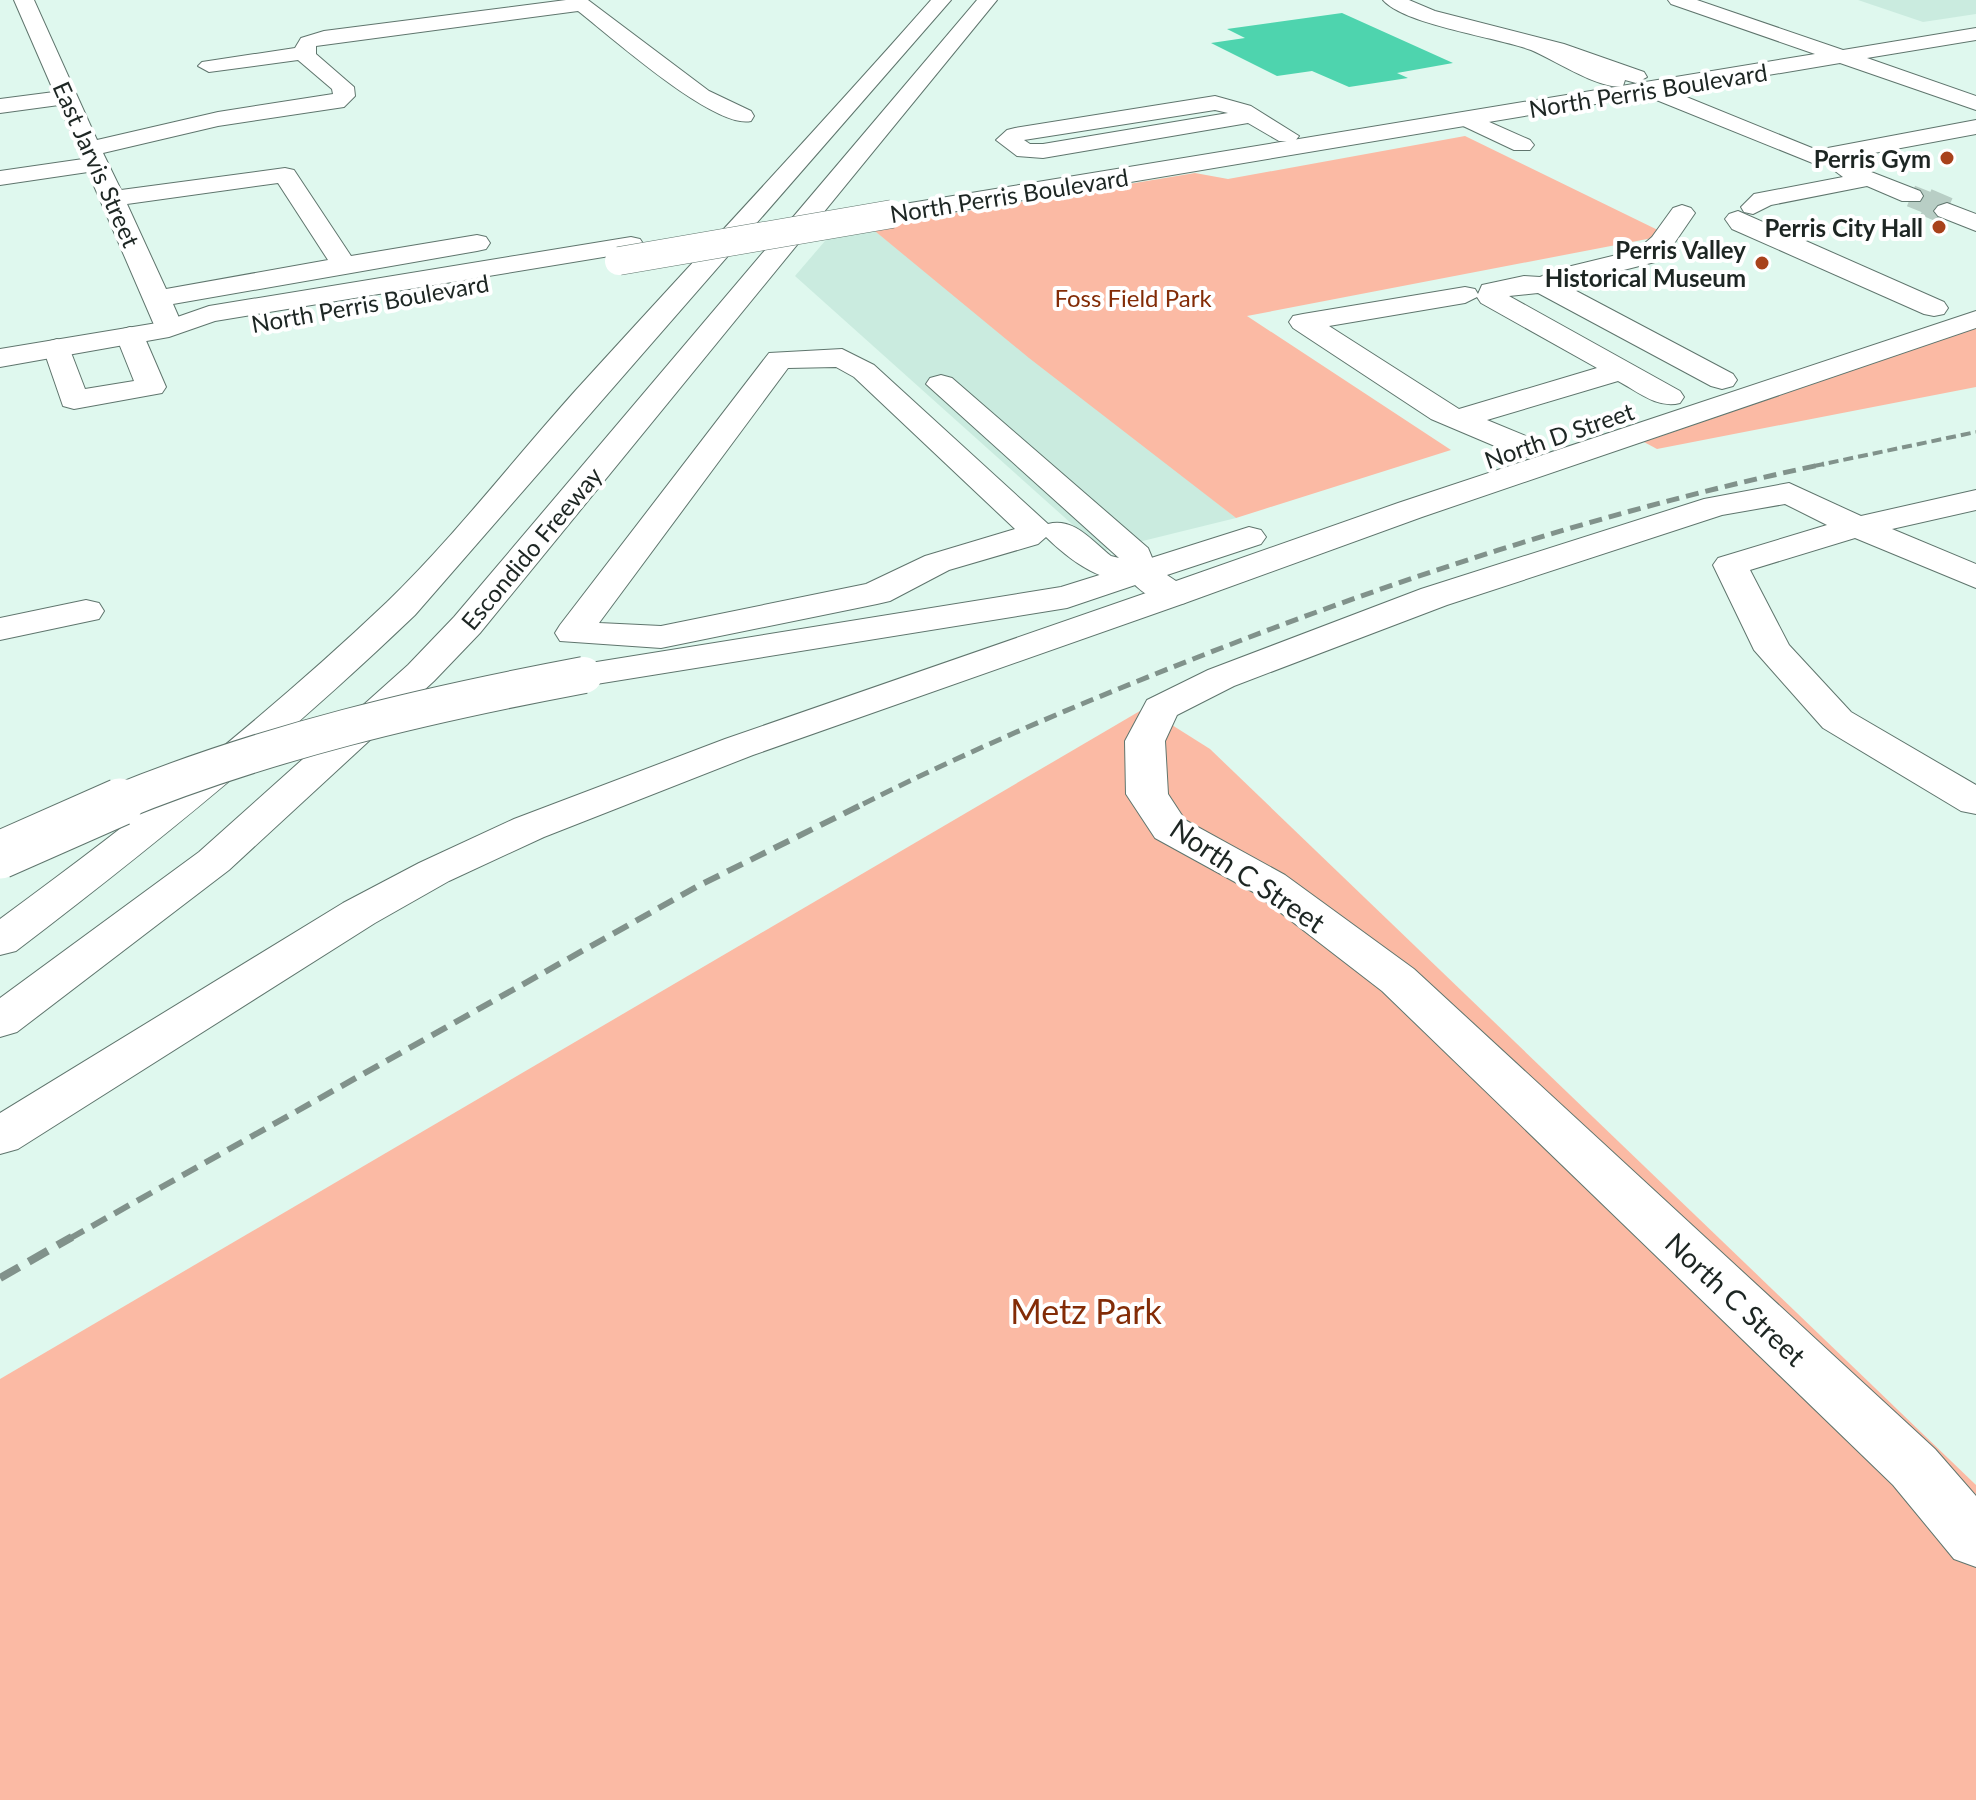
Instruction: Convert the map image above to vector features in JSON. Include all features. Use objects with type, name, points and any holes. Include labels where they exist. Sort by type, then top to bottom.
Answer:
[{"type":"main road","name":"East Jarvis Street","points":[[24,0],[24,26],[67,97],[169,329]]},
{"type":"main road","name":"Escondido Freeway","points":[[0,941],[91,873],[282,719],[405,605],[585,398],[847,111],[941,0]]},
{"type":"main road","name":"Escondido Freeway","points":[[0,1021],[214,861],[431,663],[555,521],[987,0]]},
{"type":"main road","points":[[1393,0],[1428,15],[1557,48],[1634,83],[1911,196]]},
{"type":"main road","points":[[1678,0],[1976,103]]},
{"type":"main road","points":[[305,53],[308,42],[324,37],[579,2],[701,96],[743,116]]},
{"type":"main road","name":"North Perris Boulevard","points":[[896,207],[1221,161],[1469,120],[1634,83],[1976,21]]},
{"type":"main road","name":"North Perris Boulevard","points":[[0,358],[169,329],[213,329],[1328,129],[1634,83],[1849,57],[1976,34]]},
{"type":"main road","points":[[0,178],[146,134],[221,118],[336,102],[344,96],[343,87],[305,53],[209,66]]},
{"type":"main road","points":[[0,106],[67,97]]},
{"type":"main road","points":[[1250,116],[1043,151],[1025,151],[1008,140],[1015,135],[1215,103],[1228,104],[1287,136]]},
{"type":"main road","points":[[1469,120],[1522,145]]},
{"type":"main road","points":[[1815,157],[1976,127]]},
{"type":"main road","points":[[1221,161],[1239,152],[1331,136],[1333,134],[1328,129]]},
{"type":"main road","points":[[112,199],[177,180],[285,175],[344,265]]},
{"type":"main road","points":[[1868,179],[1763,199],[1741,224],[1966,309]]},
{"type":"main road","points":[[1947,211],[1976,223]]},
{"type":"main road","points":[[1544,285],[1557,277],[1645,256],[1659,245],[1672,212],[1746,215]]},
{"type":"main road","points":[[157,299],[477,243]]},
{"type":"main road","points":[[1669,397],[1491,297],[1492,291],[1503,286],[1544,285],[1722,380]]},
{"type":"main road","points":[[1465,295],[1303,322],[1442,413],[1559,461]]},
{"type":"main road","name":"North D Street","points":[[1157,584],[1669,397],[1966,309]]},
{"type":"main road","name":"North D Street","points":[[1157,584],[1559,461],[1966,309]]},
{"type":"main road","points":[[57,348],[74,400],[151,387],[130,336]]},
{"type":"main road","points":[[1458,419],[1618,367],[1656,366],[1668,362],[1673,354]]},
{"type":"main road","points":[[1097,523],[1047,530],[937,563],[877,593],[661,637],[573,633],[779,359],[842,358],[864,371],[1047,530],[1100,565],[1157,584]]},
{"type":"main road","points":[[941,384],[1136,555],[1157,584]]},
{"type":"main road","name":"North C Street","points":[[1976,577],[1857,527],[1789,493],[1716,506],[1434,597],[1221,678],[1161,708],[1145,741],[1147,794],[1170,829],[1270,884],[1398,980],[1914,1467],[1976,1540]]},
{"type":"main road","points":[[1976,500],[1857,527],[1730,565],[1773,650],[1837,720],[1976,802]]},
{"type":"main road","points":[[0,855],[101,809],[204,771],[316,736],[484,693],[1157,584]]},
{"type":"main road","points":[[0,1136],[359,913],[434,872],[515,834],[1157,584]]},
{"type":"main road","points":[[0,629],[86,611]]},
{"type":"shaded area","points":[[1858,0],[1976,0],[1976,14],[1923,22]]},
{"type":"shaded area","points":[[870,227],[1236,518],[1102,551],[795,276],[831,234]]},
{"type":"green space","name":"Foss Field Park","points":[[1465,136],[1668,235],[1247,316],[1451,450],[1236,518],[1029,358],[870,227],[1195,173],[1228,179]]},
{"type":"green space","points":[[1976,328],[1976,387],[1657,449],[1644,442]]},
{"type":"green space","name":"Metz Park","points":[[1145,708],[1210,749],[1976,1485],[1976,1800],[0,1800],[0,1379]]},
{"type":"building","points":[[1342,13],[1453,63],[1397,73],[1408,78],[1349,87],[1312,71],[1277,76],[1211,43],[1245,38],[1227,29]]},
{"type":"tunnel","points":[[1911,196],[1926,202]]},
{"type":"tunnel","points":[[1926,202],[1931,204]]},
{"type":"tunnel","points":[[1926,202],[1947,211]]},
{"type":"railway","points":[[1814,466],[1976,432]]},
{"type":"railway","points":[[863,804],[998,740],[1090,701],[1375,591],[1597,520],[1824,464]]},
{"type":"railway","points":[[69,1239],[698,886],[867,802]]},
{"type":"railway","points":[[0,1278],[72,1237]]},
{"type":"place","name":"Perris Gym","points":[[1947,158]]},
{"type":"place","name":"Perris City Hall","points":[[1939,227]]},
{"type":"place","name":"Perris Valley Historical Museum","points":[[1762,263]]}]
